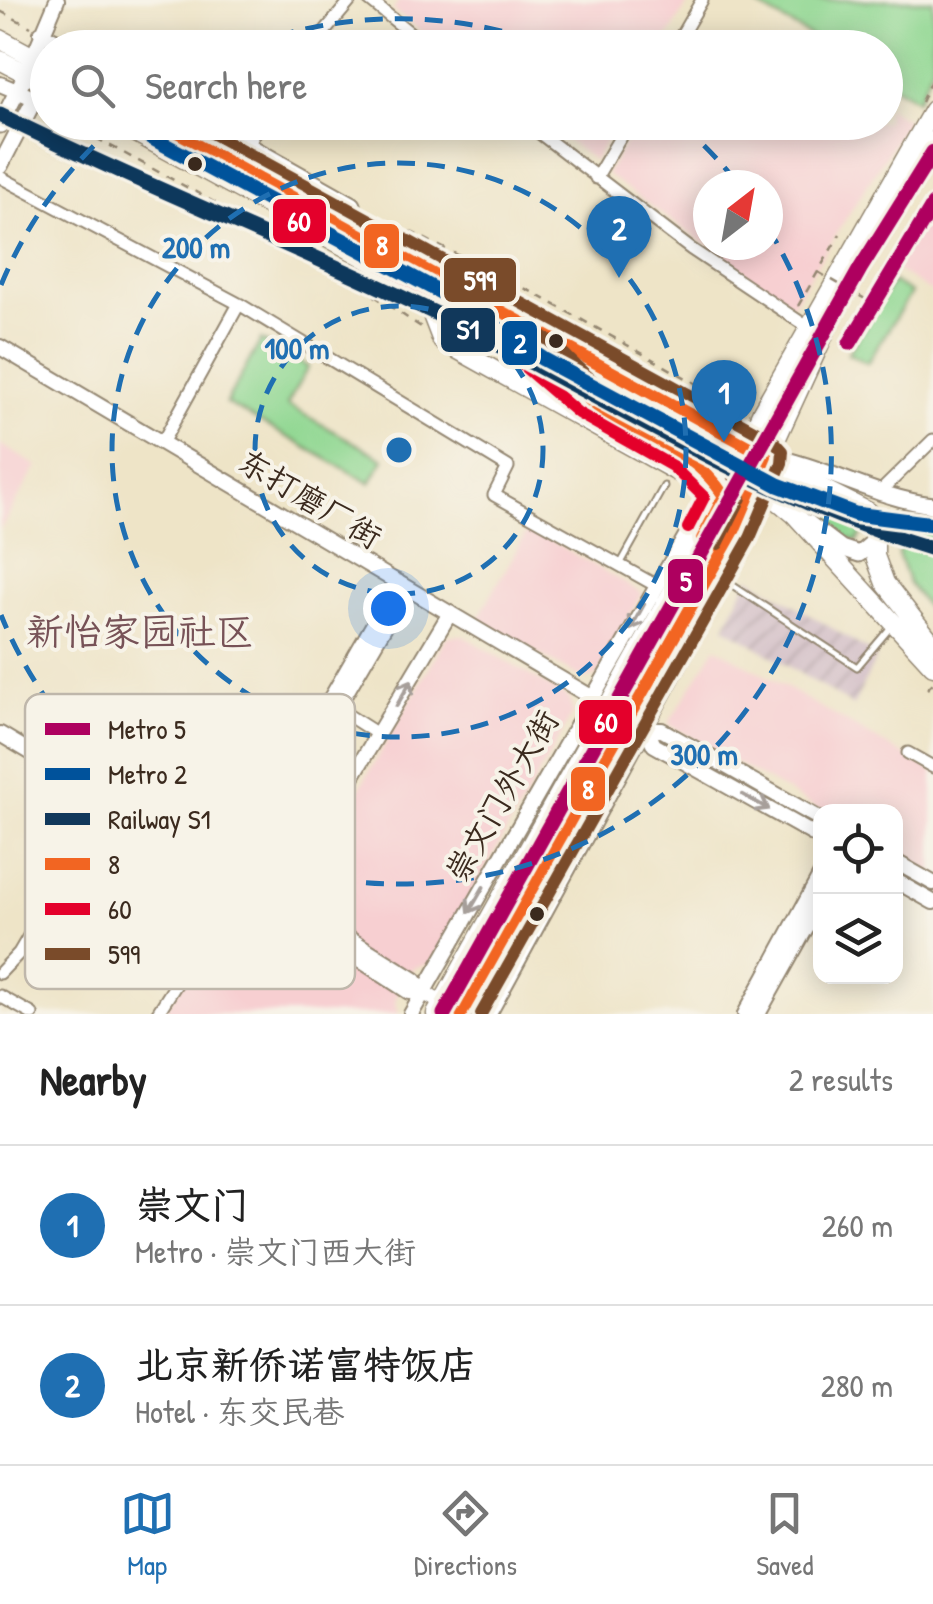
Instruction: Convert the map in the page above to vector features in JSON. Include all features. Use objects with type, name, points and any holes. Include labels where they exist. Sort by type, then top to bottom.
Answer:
[{"type":"main road","points":[[0,38],[30,74]]},
{"type":"main road","points":[[0,60],[30,79]]},
{"type":"main road","points":[[0,125],[30,91]]},
{"type":"main road","points":[[0,166],[30,99]]},
{"type":"main road","name":"崇文门外大街","points":[[439,1009],[600,702],[715,515],[759,417],[933,110]]},
{"type":"main road","points":[[147,140],[552,360],[738,468],[794,514],[933,666]]},
{"type":"main road","points":[[187,140],[797,476],[863,506],[875,525],[885,583],[933,644]]},
{"type":"main road","points":[[460,1014],[628,718],[718,576],[766,456],[829,324],[933,141]]},
{"type":"main road","points":[[422,290],[442,341],[690,478],[704,491],[715,515]]},
{"type":"main road","points":[[552,360],[584,396],[704,467],[724,496]]},
{"type":"main road","points":[[766,456],[802,462],[879,493],[933,505]]},
{"type":"main road","points":[[794,514],[850,553],[859,554],[900,524],[933,520]]},
{"type":"main road","points":[[628,718],[647,730]]},
{"type":"street","points":[[43,30],[57,0]]},
{"type":"street","points":[[326,30],[351,0]]},
{"type":"street","points":[[368,0],[407,30]]},
{"type":"street","points":[[385,13],[392,0]]},
{"type":"street","points":[[684,30],[702,0]]},
{"type":"street","points":[[0,84],[30,83]]},
{"type":"street","points":[[242,140],[353,204],[367,238]]},
{"type":"street","points":[[236,167],[251,140]]},
{"type":"street","points":[[548,140],[691,249],[809,328]]},
{"type":"street","points":[[596,178],[618,140]]},
{"type":"street","points":[[0,177],[239,304],[508,466],[494,495],[655,585]]},
{"type":"street","points":[[162,442],[239,304]]},
{"type":"street","name":"东打磨厂街","points":[[0,348],[600,702]]},
{"type":"street","points":[[879,493],[933,440]]},
{"type":"street","name":"崇文门外大街","points":[[411,1014],[600,702],[655,585],[690,526],[715,515]]},
{"type":"street","points":[[489,1014],[647,730],[718,576]]},
{"type":"street","points":[[339,694],[403,585]]},
{"type":"street","points":[[355,774],[450,613]]},
{"type":"street","points":[[355,720],[379,735]]},
{"type":"street","points":[[647,730],[662,730],[813,816]]},
{"type":"street","points":[[647,730],[654,745],[813,834]]},
{"type":"street","points":[[0,734],[25,749]]},
{"type":"street","points":[[908,753],[933,767]]},
{"type":"street","points":[[903,866],[933,883]]},
{"type":"street","points":[[903,884],[933,902]]},
{"type":"street","points":[[745,1014],[813,889]]},
{"type":"street","points":[[758,1014],[813,915]]},
{"type":"street","points":[[355,942],[415,980],[439,1009],[460,1014]]},
{"type":"street","points":[[0,973],[25,943]]},
{"type":"street","points":[[355,957],[409,992],[423,992]]},
{"type":"street","points":[[157,1014],[173,989]]},
{"type":"street","points":[[0,996],[32,1014]]},
{"type":"lane","points":[[620,566],[664,486]]},
{"type":"lane","points":[[718,576],[857,666],[896,622]]},
{"type":"path","points":[[0,10],[37,30]]},
{"type":"path","points":[[100,140],[321,260],[442,341]]},
{"type":"path","points":[[353,204],[468,258],[759,417]]},
{"type":"path","points":[[807,291],[840,234]]},
{"type":"path","points":[[818,272],[866,300]]},
{"type":"path","points":[[846,335],[877,282]]},
{"type":"path","points":[[724,386],[746,396]]},
{"type":"path","points":[[927,689],[933,683]]},
{"type":"shaded area","points":[[399,0],[690,0],[672,30],[419,30],[393,10]]},
{"type":"shaded area","points":[[566,140],[607,140],[594,161]]},
{"type":"shaded area","points":[[627,140],[895,140],[791,306],[727,260],[783,260],[783,170],[693,170],[693,236],[606,174]]},
{"type":"shaded area","points":[[933,183],[933,293],[887,264]]},
{"type":"shaded area","points":[[0,444],[37,466],[0,530]]},
{"type":"shaded area","points":[[529,528],[642,593],[597,676],[584,679],[477,620]]},
{"type":"shaded area","points":[[749,577],[877,656],[853,706],[725,627]]},
{"type":"shaded area","points":[[462,635],[570,699],[573,714],[432,963],[413,968],[395,1000],[399,1014],[163,1014],[179,989],[355,989],[355,796],[447,636]]},
{"type":"shaded area","points":[[716,647],[933,772],[933,875],[903,858],[903,804],[813,806],[668,724]]},
{"type":"green space","points":[[748,0],[933,0],[933,66],[917,100],[903,91],[903,30],[800,30]]},
{"type":"green space","points":[[892,282],[911,293],[867,363],[848,353]]},
{"type":"green space","points":[[261,340],[308,367],[287,405],[384,459],[370,483],[226,403]]},
{"type":"green space","points":[[807,494],[860,516],[866,527],[857,541],[847,539],[804,505]]},
{"type":"green space","points":[[919,530],[933,531],[933,616],[909,584],[898,554],[905,538]]},
{"type":"metro line","name":"2","points":[[156,140],[457,301],[543,359],[778,485],[855,514],[933,524]]},
{"type":"metro line","name":"5","points":[[444,1014],[860,269],[933,152]]},
{"type":"metro line","name":"5","points":[[850,343],[933,205]]},
{"type":"rail line","name":"S1","points":[[0,115],[30,129]]},
{"type":"rail line","name":"S1","points":[[53,140],[441,316],[682,443],[805,502],[933,549]]},
{"type":"transit line","name":"60","points":[[151,140],[744,464],[719,521],[446,1005]]},
{"type":"transit line","name":"8","points":[[188,140],[766,456],[735,529],[461,1014]]},
{"type":"transit line","name":"599","points":[[224,140],[774,441],[783,451],[782,463],[750,538],[481,1014]]},
{"type":"transit line","name":"599","points":[[538,333],[598,384],[682,431],[721,460],[734,478],[741,498],[718,544]]},
{"type":"transit line","name":"8","points":[[532,349],[597,406],[682,455],[711,480],[724,496],[702,539]]},
{"type":"transit line","name":"60","points":[[520,363],[578,413],[672,466],[704,497],[688,528]]},
{"type":"place","name":"北京新侨诺富特饭店","points":[[619,278]]},
{"type":"place","name":"崇文门","points":[[724,442]]},
{"type":"district","name":"新怡家园社区","points":[[140,632]]}]
